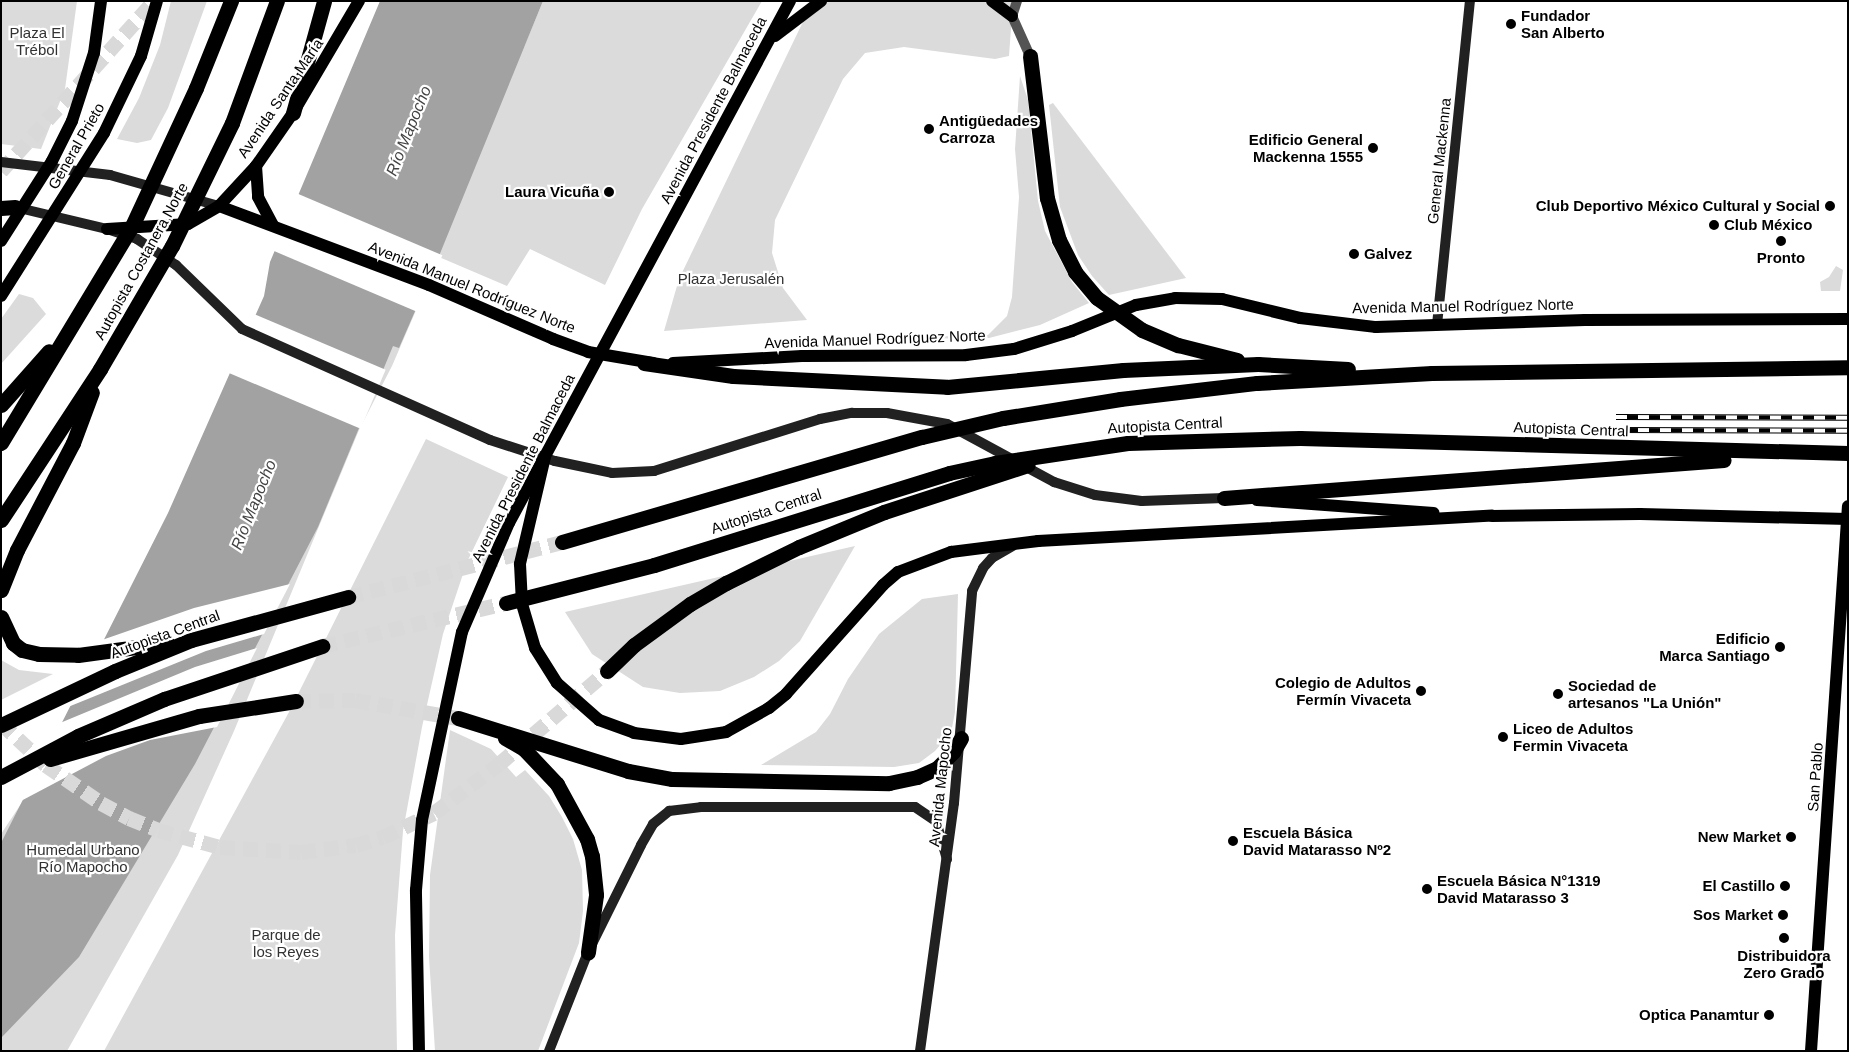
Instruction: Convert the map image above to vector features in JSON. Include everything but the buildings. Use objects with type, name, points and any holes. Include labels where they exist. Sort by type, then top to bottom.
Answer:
[{"type":"highway","name":"Autopista Costanera Norte","points":[[1,443],[78,318],[140,210],[231,1]]},
{"type":"highway","name":"Autopista Costanera Norte","points":[[1,520],[149,289],[216,158],[253,73],[277,1]]},
{"type":"highway","points":[[293,113],[324,1]]},
{"type":"highway","points":[[1030,56],[1047,198],[1059,240],[1080,278],[1111,310],[1142,330],[1202,352],[1258,364]]},
{"type":"highway","points":[[1,405],[78,318]]},
{"type":"highway","points":[[644,363],[734,376],[819,383],[947,387],[1123,370],[1258,364],[1432,373]]},
{"type":"highway","name":"Autopista Central","points":[[562,542],[836,461],[1003,418],[1202,389],[1432,373],[1848,367]]},
{"type":"highway","points":[[1,590],[17,550],[73,443],[100,368]]},
{"type":"highway","name":"Autopista Central","points":[[506,603],[654,565],[949,473],[1078,449],[1163,440],[1300,438],[1793,454],[1848,454]]},
{"type":"highway","points":[[607,671],[634,645],[690,604],[726,583],[799,547],[884,512],[1078,449]]},
{"type":"highway","points":[[1224,498],[1793,454]]},
{"type":"highway","name":"Autopista Central","points":[[1,725],[66,692],[191,640],[348,598]]},
{"type":"highway","points":[[1,617],[8,635],[22,650],[50,656],[78,655],[191,640]]},
{"type":"highway","points":[[1,777],[126,714],[322,646]]},
{"type":"highway","points":[[30,763],[160,726],[250,707],[296,701]]},
{"type":"highway","points":[[458,718],[628,771],[672,779],[889,783],[908,780],[937,768],[953,752],[961,738]]},
{"type":"highway","points":[[481,725],[524,749],[557,784],[581,826],[595,875],[594,916],[588,952]]},
{"type":"main road","name":"General Prieto","points":[[1,241],[37,186],[69,128],[94,53],[101,1]]},
{"type":"main road","name":"General Prieto","points":[[2,295],[104,133],[141,56],[157,1]]},
{"type":"main road","name":"Avenida Santa María","points":[[102,228],[188,224],[219,206],[256,166],[293,113],[359,1]]},
{"type":"main road","name":"Avenida Presidente Balmaceda","points":[[418,1051],[416,890],[422,820],[455,659],[470,610],[509,523],[790,1]]},
{"type":"main road","points":[[768,42],[821,1]]},
{"type":"main road","points":[[992,1],[1012,16]]},
{"type":"main road","name":"General Mackenna","points":[[1436,324],[1470,1]]},
{"type":"main road","points":[[1,162],[76,169],[127,179],[219,206]]},
{"type":"main road","points":[[256,166],[258,197],[277,226]]},
{"type":"main road","name":"Avenida Manuel Rodríguez Norte","points":[[219,206],[277,226],[429,285],[553,339],[588,352],[644,363],[802,356],[966,355],[1033,345],[1154,300],[1195,297],[1222,299],[1268,310],[1354,326],[1848,319]]},
{"type":"main road","points":[[6,207],[102,228],[147,244],[194,282],[242,330],[514,449],[612,473],[654,471],[679,465],[820,419],[867,412],[933,420],[987,445],[1033,472],[1083,492],[1142,501],[1224,498],[1492,516]]},
{"type":"main road","points":[[545,457],[520,564],[522,604],[529,633],[556,683],[599,720],[645,736],[693,739],[734,728],[781,699],[856,614],[898,572],[951,552],[1016,544],[1492,516],[1847,514]]},
{"type":"main road","name":"San Pablo","points":[[1811,1051],[1847,514]]},
{"type":"main road","name":"Avenida Mapocho","points":[[920,1051],[947,859],[961,738],[972,592],[980,573],[992,558],[1016,544]]},
{"type":"main road","points":[[549,1051],[588,952],[653,824],[674,810],[915,807],[936,821],[947,859]]},
{"type":"street","points":[[1017,1],[1012,16],[1030,56]]},
{"type":"green space","name":"Plaza El Trébol","points":[[1,1],[77,1],[65,89],[41,149],[1,144]]},
{"type":"green space","points":[[171,1],[207,1],[168,108],[151,140],[137,143],[117,139],[139,98],[160,45]]},
{"type":"green space","name":"Humedal Urbano Río Mapocho","points":[[543,1],[762,1],[642,209],[605,285],[530,249],[507,286],[439,257],[392,366],[359,430],[234,731],[178,855],[67,1051],[1,1051],[1,834],[524,47]]},
{"type":"green space","name":"Plaza Jerusalén","points":[[813,1],[1013,1],[1009,56],[995,59],[904,47],[865,53],[843,79],[775,220],[772,253],[783,288],[807,320],[664,331],[679,279]]},
{"type":"green space","points":[[1020,76],[1028,100],[1038,201],[1045,231],[1072,282],[1089,303],[1040,325],[989,338],[891,339],[891,335],[978,337],[988,335],[1007,316],[1012,297],[1019,197],[1015,149]]},
{"type":"green space","points":[[1053,103],[1186,278],[1109,295],[1092,276],[1078,255],[1060,207],[1049,105]]},
{"type":"green space","points":[[1836,266],[1843,270],[1840,291],[1821,291],[1820,282],[1829,277]]},
{"type":"green space","points":[[19,294],[33,298],[46,314],[1,364],[1,319]]},
{"type":"green space","name":"Parque de los Reyes","points":[[426,439],[508,477],[467,562],[443,634],[422,727],[403,831],[395,935],[397,1051],[104,1051],[289,712]]},
{"type":"green space","points":[[855,546],[800,641],[779,661],[754,677],[720,691],[680,693],[643,687],[592,654],[565,612]]},
{"type":"green space","points":[[958,594],[955,712],[951,733],[935,751],[919,763],[894,767],[761,765],[816,732],[830,714],[848,679],[879,634],[922,599]]},
{"type":"green space","points":[[1,660],[19,670],[53,674],[1,700]]},
{"type":"green space","points":[[450,730],[491,749],[516,777],[525,770],[549,796],[562,817],[573,839],[582,870],[583,911],[579,943],[538,1051],[435,1051],[429,957],[430,875]]},
{"type":"water","name":"Humedal Urbano Río Mapocho","points":[[380,1],[543,1],[439,256],[399,348],[393,346],[318,527],[195,764],[79,957],[1,1038],[1,843],[168,513],[264,296],[270,262]]},
{"type":"pier","points":[[296,193],[442,255],[418,312],[272,250]]},
{"type":"pier","points":[[254,314],[386,370],[361,429],[229,373]]},
{"type":"pier","points":[[290,584],[264,634],[206,651],[68,707],[102,640],[194,608]]},
{"type":"pier","points":[[257,648],[217,727],[150,740],[106,756],[19,802],[60,723],[195,667]]},
{"type":"tunnel","points":[[1,171],[154,1]]},
{"type":"tunnel","points":[[348,597],[562,542]]},
{"type":"tunnel","points":[[322,646],[506,603]]},
{"type":"tunnel","points":[[1,723],[46,765],[101,803],[129,818],[158,830],[220,847],[301,852],[356,845],[383,837],[434,813],[499,764],[607,671]]},
{"type":"tunnel","points":[[296,701],[355,700],[458,718]]},
{"type":"railway","points":[[1616,417],[1848,418]]},
{"type":"railway","points":[[1616,430],[1848,431]]},
{"type":"place","name":"Fundador San Alberto","points":[[1511,24]]},
{"type":"place","name":"Antigüedades Carroza","points":[[929,129]]},
{"type":"place","name":"Edificio General Mackenna 1555","points":[[1373,148]]},
{"type":"place","name":"Laura Vicuña","points":[[609,192]]},
{"type":"place","name":"Club Deportivo México Cultural y Social","points":[[1830,206]]},
{"type":"place","name":"Club México","points":[[1714,225]]},
{"type":"place","name":"Pronto","points":[[1781,241]]},
{"type":"place","name":"Galvez","points":[[1354,254]]},
{"type":"place","name":"Edificio Marca Santiago","points":[[1780,647]]},
{"type":"place","name":"Colegio de Adultos Fermín Vivaceta","points":[[1421,691]]},
{"type":"place","name":"Sociedad de artesanos \"La Unión\"","points":[[1558,694]]},
{"type":"place","name":"Liceo de Adultos Fermin Vivaceta","points":[[1503,737]]},
{"type":"place","name":"New Market","points":[[1791,837]]},
{"type":"place","name":"Escuela Básica David Matarasso Nº2","points":[[1233,841]]},
{"type":"place","name":"El Castillo","points":[[1785,886]]},
{"type":"place","name":"Escuela Básica N°1319 David Matarasso 3","points":[[1427,889]]},
{"type":"place","name":"Sos Market","points":[[1783,915]]},
{"type":"place","name":"Distribuidora Zero Grado","points":[[1784,938]]},
{"type":"place","name":"Optica Panamtur","points":[[1769,1015]]},
{"type":"water label","name":"Río Mapocho","points":[[409,131]]},
{"type":"water label","name":"Río Mapocho","points":[[254,505]]}]
